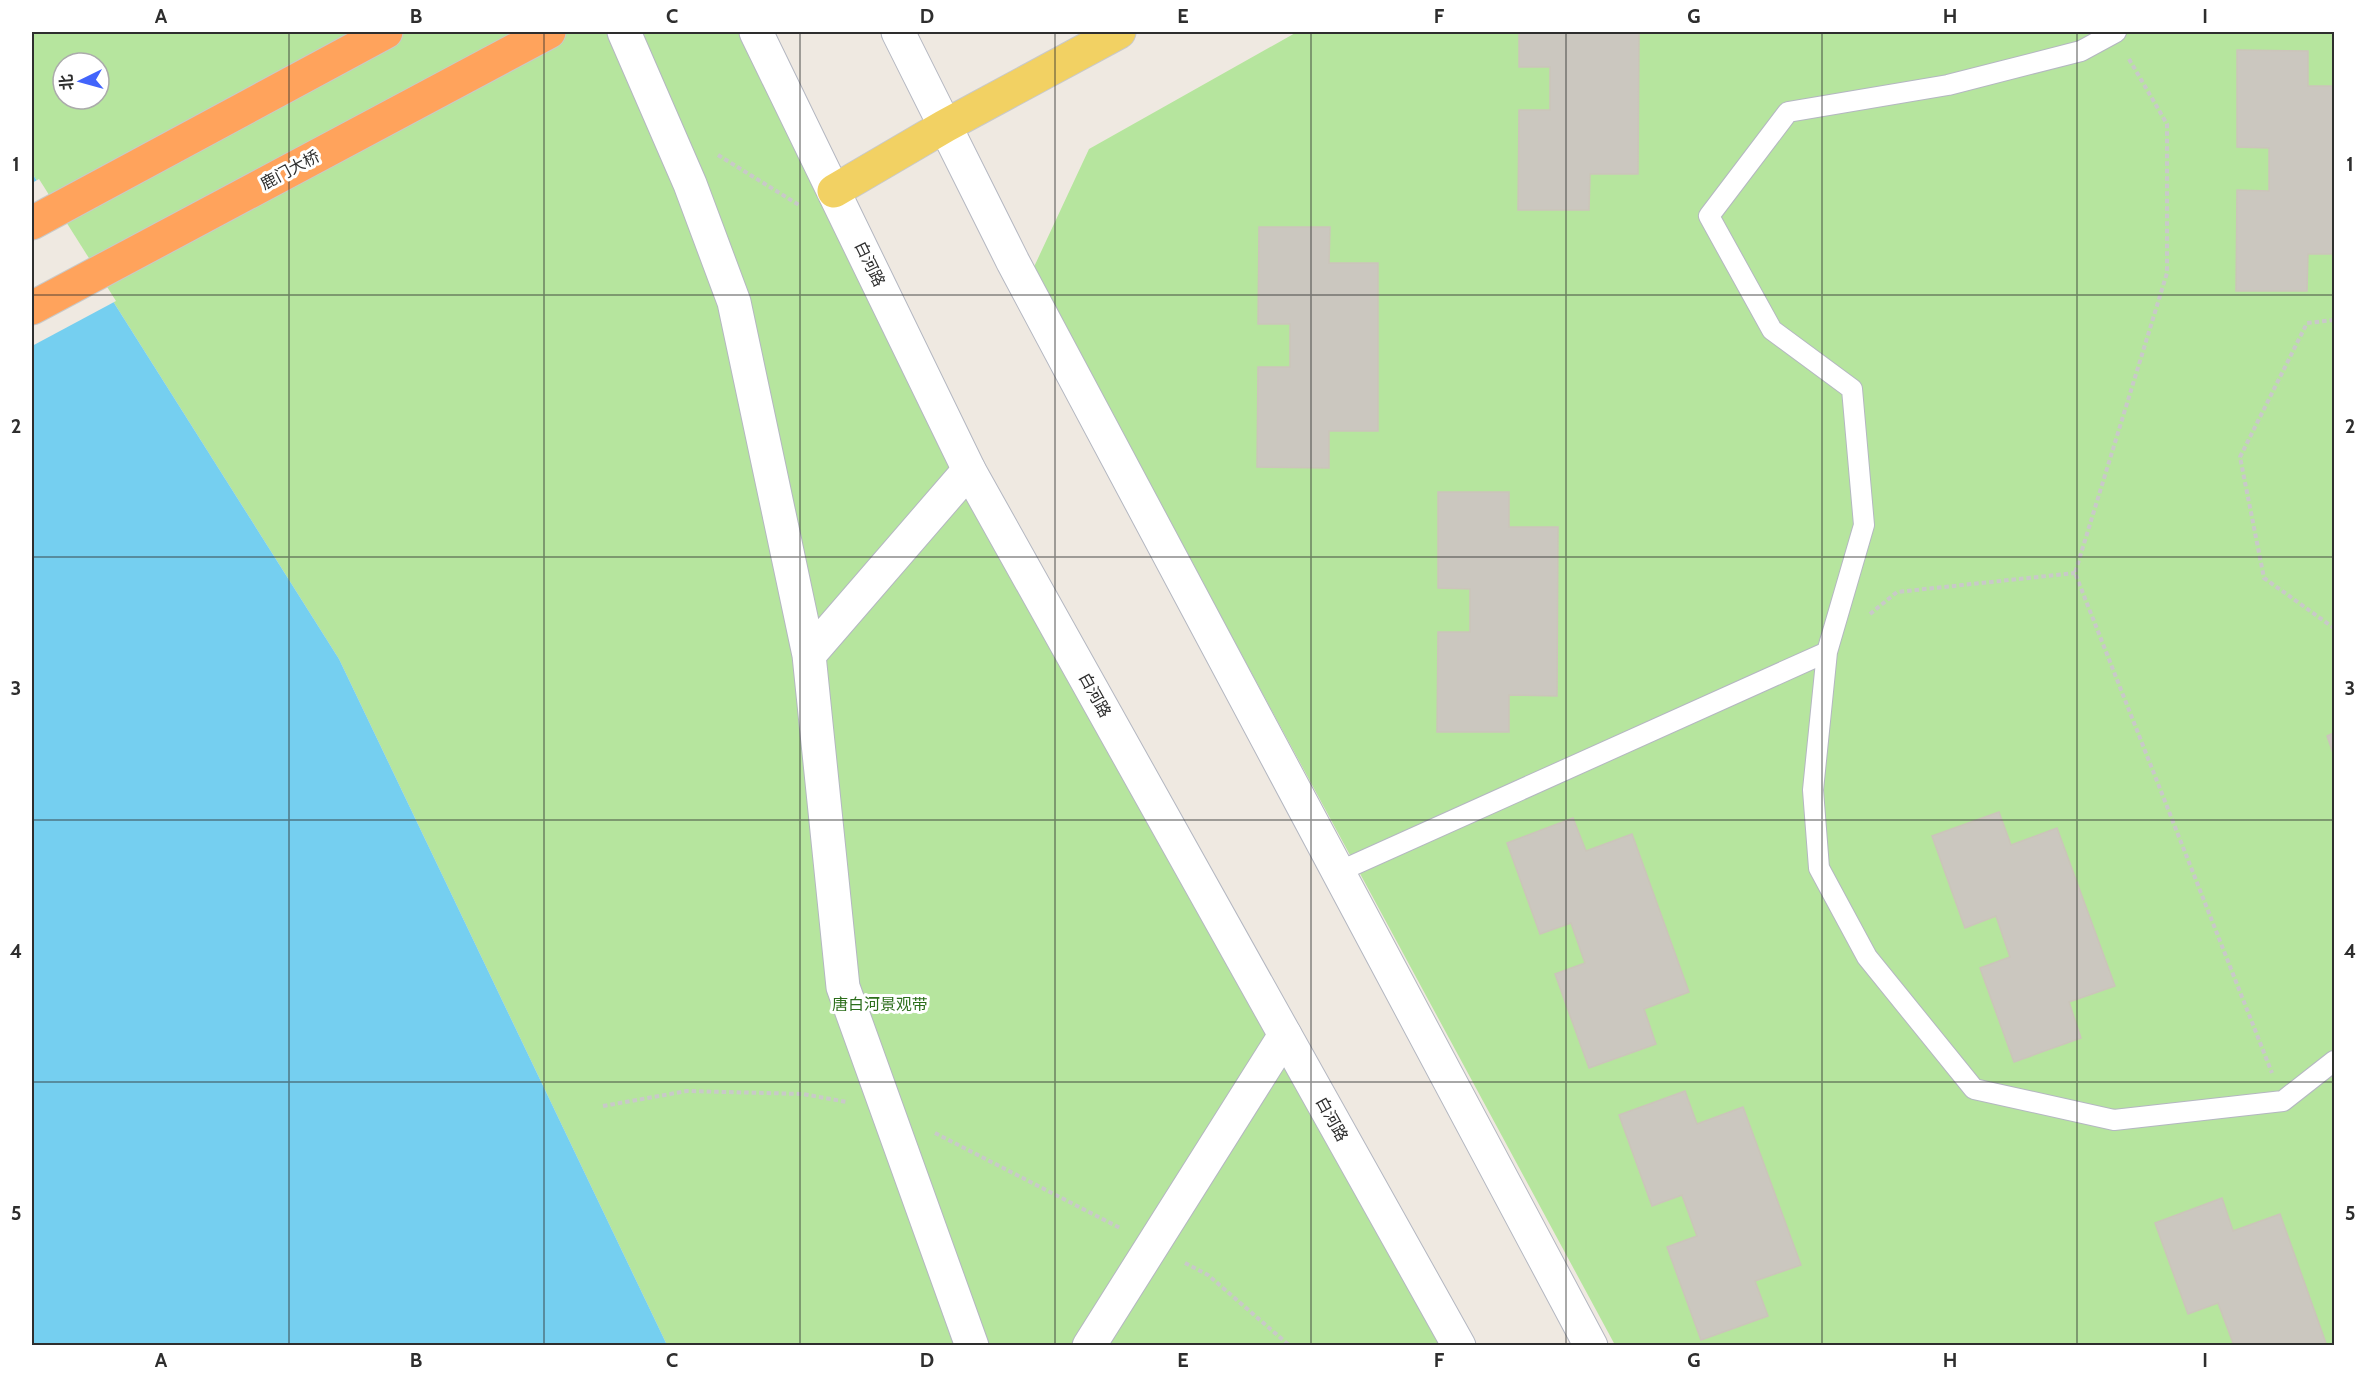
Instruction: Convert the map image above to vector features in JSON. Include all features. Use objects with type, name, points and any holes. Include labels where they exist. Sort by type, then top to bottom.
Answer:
[{"type":"highway","points":[[32,223],[386,32]]},
{"type":"highway","name":"鹿门大桥","points":[[32,308],[549,32]]},
{"type":"main road","points":[[834,191],[945,126],[1119,32]]},
{"type":"street","points":[[624,32],[690,184],[734,302],[809,655],[843,987],[972,1346]]},
{"type":"street","name":"白河路","points":[[756,32],[969,470],[1459,1346]]},
{"type":"street","points":[[898,32],[1013,262],[1590,1346]]},
{"type":"street","points":[[809,655],[969,470]]},
{"type":"street","points":[[1089,1346],[1285,1035]]},
{"type":"lane","points":[[2114,32],[2081,51],[1948,85],[1788,112],[1709,216],[1772,330],[1852,389],[1864,525],[1827,652],[1812,790],[1819,868],[1867,957],[1974,1089],[2114,1120],[2283,1101],[2334,1061]]},
{"type":"lane","points":[[1338,872],[1827,652]]},
{"type":"path","points":[[2114,32],[2166,124],[2167,273],[2074,573],[2283,1101]]},
{"type":"path","points":[[712,151],[801,207]]},
{"type":"path","points":[[2334,321],[2307,323],[2240,457],[2264,578],[2334,628]]},
{"type":"path","points":[[1827,652],[1897,592],[2074,573]]},
{"type":"path","points":[[603,1106],[687,1091],[803,1094],[887,1110],[1208,1275],[1290,1346]]},
{"type":"green space","name":"唐白河景观带","points":[[32,32],[756,32],[860,243],[1459,1345],[667,1345],[339,659],[32,173]]},
{"type":"green space","points":[[1297,32],[2334,32],[2334,1345],[1615,1345],[1033,269],[1089,149]]},
{"type":"water","points":[[32,173],[339,659],[667,1345],[32,1345]]},
{"type":"pier","points":[[39,179],[116,301],[32,346],[32,183]]},
{"type":"building","points":[[1519,32],[1639,32],[1638,174],[1590,174],[1589,210],[1518,210],[1519,110],[1550,110],[1550,67],[1519,67]]},
{"type":"building","points":[[2237,50],[2308,51],[2308,86],[2334,86],[2334,254],[2308,254],[2307,291],[2236,291],[2237,190],[2269,191],[2269,148],[2237,147]]},
{"type":"building","points":[[1259,227],[1330,227],[1329,263],[1378,263],[1378,431],[1329,431],[1329,468],[1257,467],[1258,367],[1290,367],[1290,324],[1258,324]]},
{"type":"building","points":[[1438,492],[1509,492],[1509,527],[1558,527],[1557,696],[1509,695],[1509,732],[1437,732],[1438,632],[1470,632],[1470,589],[1438,588]]},
{"type":"building","points":[[2334,733],[2334,756],[2327,736]]},
{"type":"building","points":[[1999,812],[2011,845],[2057,828],[2115,986],[2069,1002],[2081,1038],[2014,1062],[1980,968],[2010,957],[1996,916],[1965,928],[1932,836]]},
{"type":"building","points":[[1573,818],[1586,851],[1632,834],[1689,992],[1644,1009],[1656,1044],[1589,1068],[1555,974],[1585,963],[1571,923],[1540,934],[1507,843]]},
{"type":"building","points":[[1685,1091],[1697,1124],[1743,1107],[1801,1265],[1755,1281],[1768,1316],[1701,1340],[1667,1247],[1697,1236],[1682,1195],[1652,1206],[1619,1115]]},
{"type":"building","points":[[2222,1198],[2233,1231],[2280,1214],[2327,1346],[2227,1346],[2233,1343],[2218,1303],[2188,1314],[2155,1223]]}]
